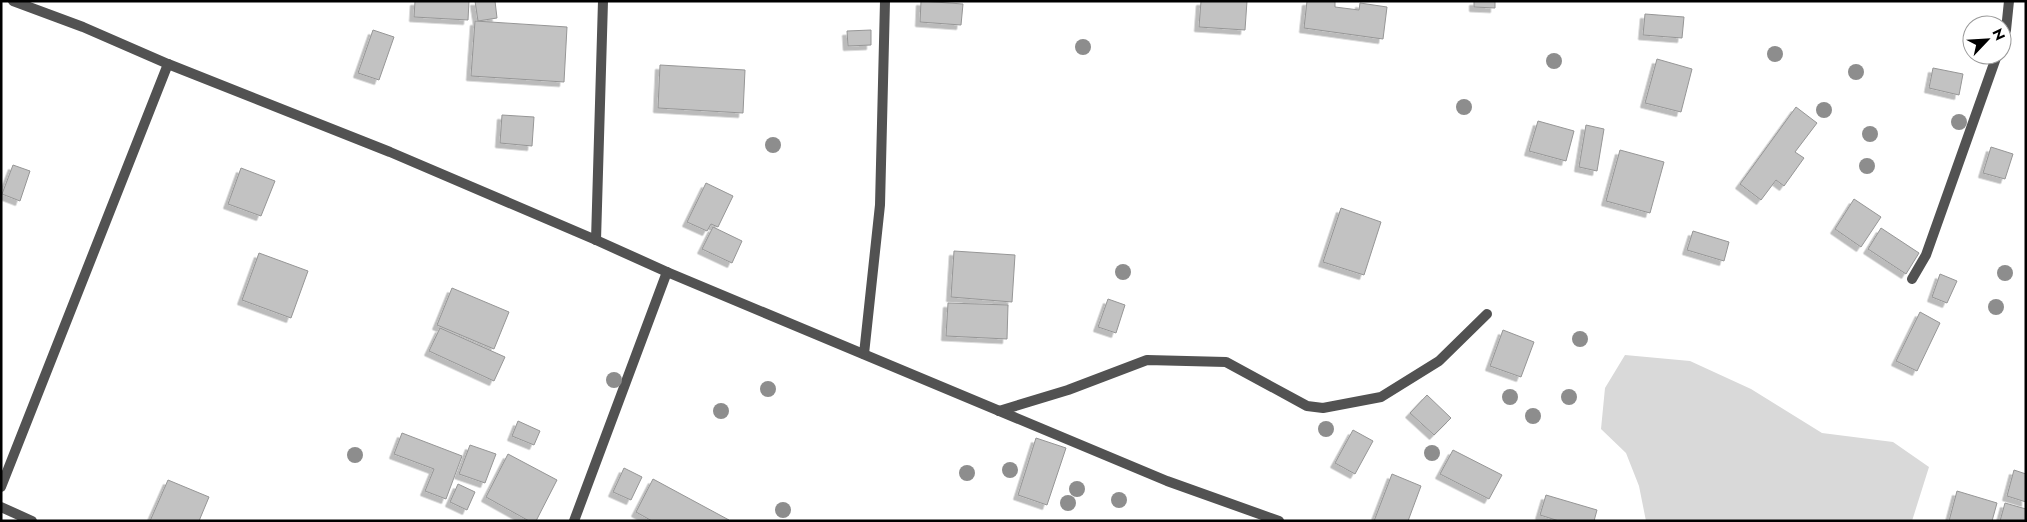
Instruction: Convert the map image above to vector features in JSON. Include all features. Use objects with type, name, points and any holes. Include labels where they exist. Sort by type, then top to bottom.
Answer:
[{"type":"street","points":[[13,1],[83,27],[168,64],[381,149],[667,272],[1167,481],[1279,521]]},
{"type":"street","points":[[596,240],[603,1]]},
{"type":"street","points":[[864,354],[880,205],[886,1]]},
{"type":"street","points":[[2008,15],[2009,1]]},
{"type":"street","points":[[1,487],[168,64]]},
{"type":"street","points":[[1912,279],[1926,255],[1993,65]]},
{"type":"street","points":[[574,521],[667,272]]},
{"type":"street","points":[[999,411],[1068,390],[1147,360],[1226,362],[1307,406],[1323,408],[1381,397],[1439,361],[1487,314]]},
{"type":"street","points":[[1,507],[32,521]]},
{"type":"shaded area","points":[[1625,355],[1690,361],[1751,389],[1822,433],[1893,442],[1929,467],[1912,521],[1646,521],[1639,486],[1626,453],[1601,429],[1605,388]]},
{"type":"building","points":[[415,1],[469,1],[468,20],[414,17]]},
{"type":"building","points":[[475,1],[495,1],[497,18],[478,21]]},
{"type":"building","points":[[921,1],[963,4],[961,25],[920,22]]},
{"type":"building","points":[[1201,1],[1247,1],[1245,30],[1199,27]]},
{"type":"building","points":[[1307,1],[1335,1],[1335,7],[1359,10],[1360,3],[1387,7],[1383,39],[1304,28]]},
{"type":"building","points":[[1474,1],[1495,1],[1495,8],[1474,7]]},
{"type":"building","points":[[1645,14],[1684,17],[1682,38],[1643,35]]},
{"type":"building","points":[[475,21],[567,27],[564,82],[471,76]]},
{"type":"building","points":[[373,30],[394,37],[379,80],[358,73]]},
{"type":"building","points":[[871,30],[871,45],[848,46],[847,31]]},
{"type":"building","points":[[1657,59],[1692,69],[1681,112],[1645,103]]},
{"type":"building","points":[[660,65],[745,70],[743,113],[658,108]]},
{"type":"building","points":[[1933,68],[1963,74],[1959,95],[1929,88]]},
{"type":"building","points":[[1796,107],[1817,123],[1795,152],[1804,158],[1784,186],[1776,180],[1761,200],[1740,184]]},
{"type":"building","points":[[502,115],[534,117],[532,146],[500,143]]},
{"type":"building","points":[[1538,121],[1574,131],[1566,161],[1529,151]]},
{"type":"building","points":[[1586,125],[1604,129],[1597,171],[1579,167]]},
{"type":"building","points":[[1991,147],[2013,154],[2005,179],[1983,173]]},
{"type":"building","points":[[1620,150],[1664,162],[1650,213],[1606,201]]},
{"type":"building","points":[[13,165],[30,171],[20,201],[2,194]]},
{"type":"building","points":[[241,168],[275,181],[261,216],[228,204]]},
{"type":"building","points":[[706,183],[733,196],[718,227],[711,224],[707,231],[687,222]]},
{"type":"building","points":[[1854,199],[1881,217],[1861,247],[1835,229]]},
{"type":"building","points":[[1341,208],[1381,222],[1364,275],[1323,262]]},
{"type":"building","points":[[713,227],[742,241],[732,263],[702,249]]},
{"type":"building","points":[[1881,228],[1919,253],[1906,274],[1868,249]]},
{"type":"building","points":[[1693,231],[1729,242],[1724,261],[1687,250]]},
{"type":"building","points":[[954,251],[1015,255],[1012,302],[951,297]]},
{"type":"building","points":[[259,253],[308,271],[291,318],[242,300]]},
{"type":"building","points":[[1940,274],[1957,281],[1947,303],[1932,297]]},
{"type":"building","points":[[452,288],[509,312],[494,349],[437,325]]},
{"type":"building","points":[[1108,299],[1125,305],[1116,333],[1098,327]]},
{"type":"building","points":[[948,303],[1008,305],[1007,339],[946,336]]},
{"type":"building","points":[[1920,312],[1940,323],[1917,371],[1896,361]]},
{"type":"building","points":[[440,328],[505,357],[494,381],[429,351]]},
{"type":"building","points":[[1503,330],[1534,342],[1521,377],[1490,366]]},
{"type":"building","points":[[1427,395],[1451,418],[1434,435],[1410,413]]},
{"type":"building","points":[[518,421],[540,431],[534,445],[512,436]]},
{"type":"building","points":[[1353,430],[1373,441],[1355,474],[1335,463]]},
{"type":"building","points":[[402,433],[462,456],[446,499],[425,491],[434,469],[394,454]]},
{"type":"building","points":[[1036,438],[1066,448],[1047,505],[1018,495]]},
{"type":"building","points":[[470,445],[496,454],[485,483],[459,474]]},
{"type":"building","points":[[1453,450],[1502,475],[1489,499],[1440,474]]},
{"type":"building","points":[[508,454],[557,480],[536,521],[529,521],[486,497]]},
{"type":"building","points":[[624,468],[642,477],[631,500],[613,492]]},
{"type":"building","points":[[2014,470],[2026,474],[2026,502],[2007,496]]},
{"type":"building","points":[[1392,474],[1421,486],[1408,521],[1374,521]]},
{"type":"building","points":[[653,479],[729,520],[652,521],[636,512]]},
{"type":"building","points":[[168,480],[209,497],[199,521],[150,521]]},
{"type":"building","points":[[458,484],[475,492],[467,510],[450,502]]},
{"type":"building","points":[[1957,491],[1997,503],[1992,521],[1949,521]]},
{"type":"building","points":[[1546,495],[1597,510],[1594,521],[1559,521],[1540,515]]},
{"type":"building","points":[[2005,503],[2026,509],[2026,521],[2000,521]]}]
